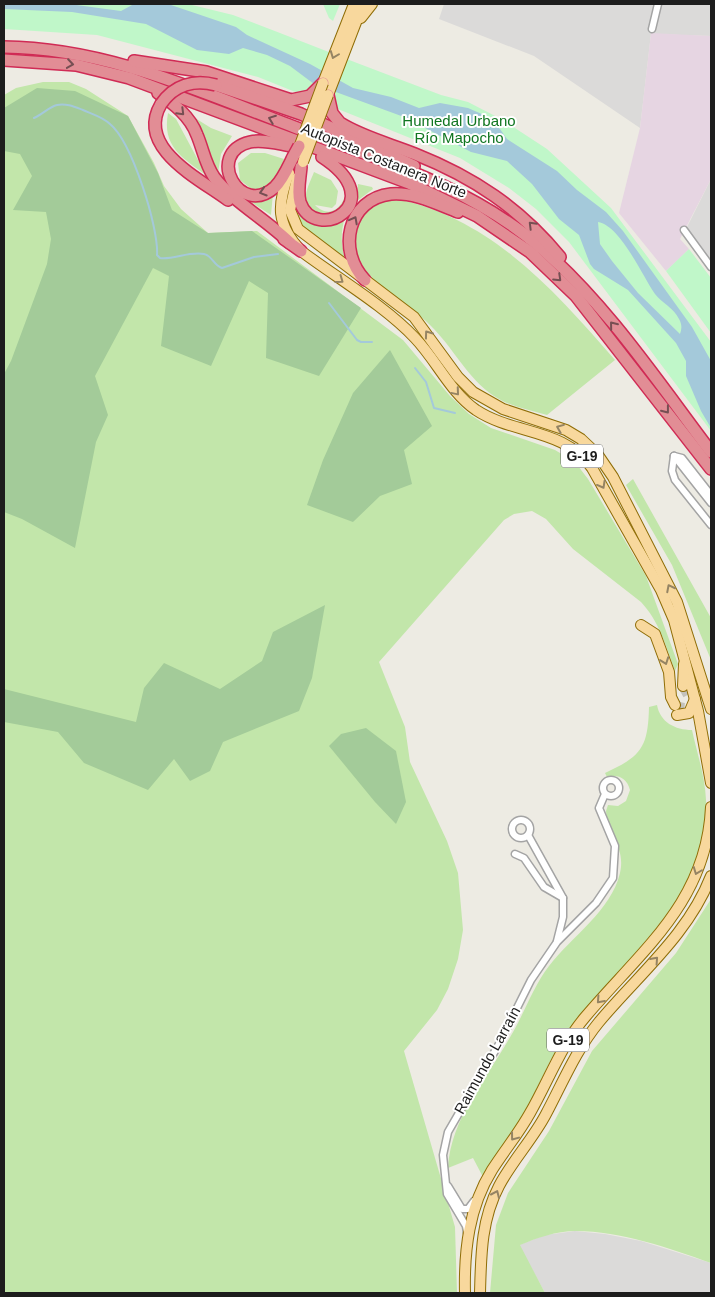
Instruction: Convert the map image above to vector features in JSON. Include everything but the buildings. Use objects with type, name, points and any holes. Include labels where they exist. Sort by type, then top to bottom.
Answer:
[{"type":"highway","name":"Autopista Costanera Norte","points":[[4,47],[55,50],[106,59],[186,86],[442,186],[484,207],[523,233],[554,259],[585,290],[711,452]]},
{"type":"highway","points":[[106,59],[192,69],[287,100],[298,100],[310,96],[323,84]]},
{"type":"highway","name":"Autopista Costanera Norte","points":[[4,60],[76,65],[115,73],[176,94],[409,182],[450,200],[494,226],[530,252],[576,296],[711,469]]},
{"type":"highway","points":[[142,82],[167,99],[188,119],[197,135],[207,165],[219,182],[268,222],[290,243]]},
{"type":"highway","points":[[301,251],[166,152],[159,141],[155,125],[161,104],[172,92],[191,83],[216,85],[307,117],[468,190],[499,208],[523,233]]},
{"type":"highway","points":[[176,94],[297,156]]},
{"type":"highway","points":[[328,95],[332,112],[338,121],[373,138],[450,169],[499,198],[538,231],[585,290]]},
{"type":"highway","points":[[297,156],[278,184],[263,194],[243,193],[234,185],[228,174],[232,154],[247,143],[260,142],[297,156],[322,157],[384,180],[450,200]]},
{"type":"highway","points":[[297,156],[299,192],[303,207],[308,214],[319,219],[337,218],[348,208],[352,198],[351,188],[340,170],[322,157]]},
{"type":"highway","points":[[365,280],[351,260],[349,233],[354,218],[361,209],[380,196],[412,195],[494,226]]},
{"type":"main road","points":[[312,124],[328,95],[351,28],[354,4]]},
{"type":"main road","points":[[312,124],[323,84],[363,4]]},
{"type":"main road","points":[[351,28],[372,4]]},
{"type":"main road","name":"G-19","points":[[312,124],[281,195],[280,210],[285,228],[301,251],[406,329],[425,350],[457,393],[474,408],[493,420],[564,442],[583,457],[596,475],[661,590],[689,652],[711,708]]},
{"type":"main road","name":"G-19","points":[[312,124],[297,156],[291,198],[290,210],[298,230],[404,308],[421,324],[458,377],[473,392],[503,409],[566,430],[581,439],[598,455],[613,477],[672,592],[689,652],[695,698],[711,783]]},
{"type":"main road","points":[[641,625],[655,634],[669,672],[670,697],[675,705]]},
{"type":"main road","points":[[689,652],[710,684]]},
{"type":"main road","points":[[683,686],[689,652]]},
{"type":"main road","points":[[695,698],[690,712],[677,716],[694,720],[701,724]]},
{"type":"main road","name":"G-19","points":[[465,1293],[468,1240],[472,1216],[481,1192],[495,1166],[528,1118],[570,1036],[656,939],[680,907],[702,859],[711,807]]},
{"type":"main road","name":"G-19","points":[[480,1292],[484,1230],[499,1186],[538,1129],[569,1066],[589,1035],[678,935],[694,911],[711,876]]},
{"type":"main road","points":[[472,1216],[480,1226],[475,1265],[480,1292]]},
{"type":"street","points":[[652,29],[658,4]]},
{"type":"street","points":[[684,230],[711,267]]},
{"type":"street","points":[[674,456],[682,458],[711,495]]},
{"type":"street","points":[[674,456],[711,502]]},
{"type":"street","points":[[674,456],[672,471],[675,480],[711,525]]},
{"type":"street","name":"Raimundo Larraín","points":[[468,1240],[466,1226],[450,1200],[443,1155],[448,1132],[499,1044],[530,980],[557,942],[596,903],[613,878],[615,846],[599,808],[605,794]]},
{"type":"street","points":[[528,835],[563,898]]},
{"type":"street","points":[[515,854],[524,858],[544,887],[563,898]]},
{"type":"street","name":"Raimundo Larraín","points":[[557,942],[563,917],[563,898]]},
{"type":"street","name":"Raimundo Larraín","points":[[448,1186],[460,1210],[472,1216]]},
{"type":"street","points":[[457,1204],[463,1210],[468,1209],[481,1192]]},
{"type":"shaded area","points":[[444,4],[711,4],[711,36],[651,34],[640,128],[534,56],[439,19]]},
{"type":"shaded area","points":[[651,33],[711,36],[711,179],[680,239],[689,249],[666,271],[619,213],[640,128]]},
{"type":"shaded area","points":[[711,179],[711,265],[685,231]]},
{"type":"shaded area","points":[[575,1231],[605,1234],[641,1241],[711,1263],[711,1293],[545,1293],[519,1245],[545,1235]]},
{"type":"green space","name":"Humedal Urbano Río Mapocho","points":[[4,4],[188,4],[233,15],[441,95],[468,102],[501,119],[547,149],[611,208],[711,342],[711,431],[569,242],[536,209],[509,188],[460,158],[258,77],[97,35],[4,29]]},
{"type":"green space","points":[[323,4],[340,4],[333,21],[329,18]]},
{"type":"green space","points":[[43,82],[69,82],[86,89],[128,116],[154,163],[164,186],[181,209],[208,233],[257,231],[403,340],[450,396],[469,414],[491,428],[555,450],[575,462],[588,479],[646,576],[678,664],[675,671],[653,617],[641,602],[573,549],[546,519],[532,511],[514,514],[504,520],[379,662],[405,727],[410,762],[447,841],[458,873],[463,930],[458,959],[448,989],[437,1010],[404,1051],[455,1227],[457,1293],[4,1293],[4,95],[16,88]]},
{"type":"green space","points":[[37,88],[75,91],[128,116],[158,173],[172,210],[208,233],[252,231],[361,308],[319,376],[266,358],[268,293],[249,281],[211,366],[161,346],[169,276],[153,268],[95,376],[108,415],[96,442],[75,548],[22,519],[4,512],[4,374],[11,361],[47,264],[51,239],[46,212],[13,210],[32,176],[20,154],[4,151],[4,108]]},
{"type":"green space","points":[[168,113],[176,119],[206,175],[175,150],[168,134]]},
{"type":"green space","points":[[195,118],[211,128],[232,136],[221,154],[218,173],[202,131]]},
{"type":"green space","points":[[251,153],[265,153],[284,159],[274,180],[265,187],[254,191],[240,180],[238,163]]},
{"type":"green space","points":[[314,172],[331,180],[338,191],[336,204],[332,208],[315,205],[320,209],[330,212],[338,208],[346,194],[344,204],[339,211],[324,215],[310,209],[306,195]]},
{"type":"green space","points":[[358,184],[372,187],[373,189],[357,201]]},
{"type":"green space","points":[[273,193],[271,215],[251,202]]},
{"type":"green space","points":[[396,199],[430,209],[462,222],[491,240],[519,261],[569,308],[615,360],[547,415],[512,405],[484,389],[430,325],[370,278],[354,255],[351,239],[356,221],[360,215],[376,204]]},
{"type":"green space","points":[[297,203],[328,224],[338,222],[345,217],[342,239],[346,262],[305,228],[296,211]]},
{"type":"green space","points":[[689,249],[711,278],[711,333],[666,271]]},
{"type":"green space","points":[[390,350],[432,426],[404,450],[412,484],[380,496],[353,522],[307,505],[323,460],[353,393]]},
{"type":"green space","points":[[633,479],[711,618],[711,660],[672,565],[626,485]]},
{"type":"green space","points":[[325,605],[312,678],[299,711],[223,742],[210,771],[190,781],[174,759],[148,790],[84,763],[58,732],[4,722],[4,689],[136,722],[144,688],[164,663],[220,689],[262,661],[273,632]]},
{"type":"green space","points":[[657,705],[661,716],[669,724],[674,727],[692,730],[702,773],[706,800],[703,835],[693,868],[677,898],[658,927],[588,1006],[567,1033],[519,1121],[483,1177],[473,1158],[448,1168],[450,1150],[462,1116],[500,1055],[543,974],[558,955],[600,911],[615,887],[620,873],[620,855],[609,827],[606,811],[608,805],[618,806],[626,801],[630,790],[627,782],[622,778],[615,776],[607,777],[605,773],[627,761],[640,749],[647,732],[649,707]]},
{"type":"green space","points":[[366,728],[396,751],[406,802],[396,824],[375,802],[329,746],[341,734]]},
{"type":"green space","points":[[711,899],[711,1263],[662,1246],[627,1237],[593,1232],[561,1232],[540,1237],[520,1245],[545,1293],[490,1293],[496,1225],[508,1193],[549,1131],[592,1051],[676,953]]},
{"type":"water","points":[[4,4],[69,4],[121,11],[134,4],[171,5],[236,27],[247,35],[310,64],[353,88],[391,97],[419,108],[440,103],[468,108],[484,115],[500,129],[507,139],[557,171],[577,190],[606,212],[623,231],[692,327],[711,361],[711,428],[701,411],[686,376],[686,361],[676,343],[628,290],[594,269],[590,264],[579,235],[559,219],[532,184],[507,161],[471,152],[404,117],[314,84],[290,66],[267,55],[243,48],[229,54],[197,50],[146,24],[72,12],[4,9]],"holes":[[[598,222],[606,225],[623,242],[655,294],[677,315],[681,325],[680,334],[638,293],[600,244]]]},
{"type":"waterway","points":[[34,118],[54,106],[64,105],[94,114],[110,124],[127,148],[135,166],[149,206],[154,226],[157,255],[160,258],[198,253],[209,257],[222,268],[254,257],[278,254]]},
{"type":"waterway","points":[[329,303],[357,340],[372,342]]},
{"type":"waterway","points":[[415,368],[426,382],[434,408],[455,413]]},
{"type":"tunnel","points":[[675,705],[687,708],[699,705],[708,696],[710,684]]},
{"type":"tunnel","points":[[683,686],[688,695],[699,702]]}]
